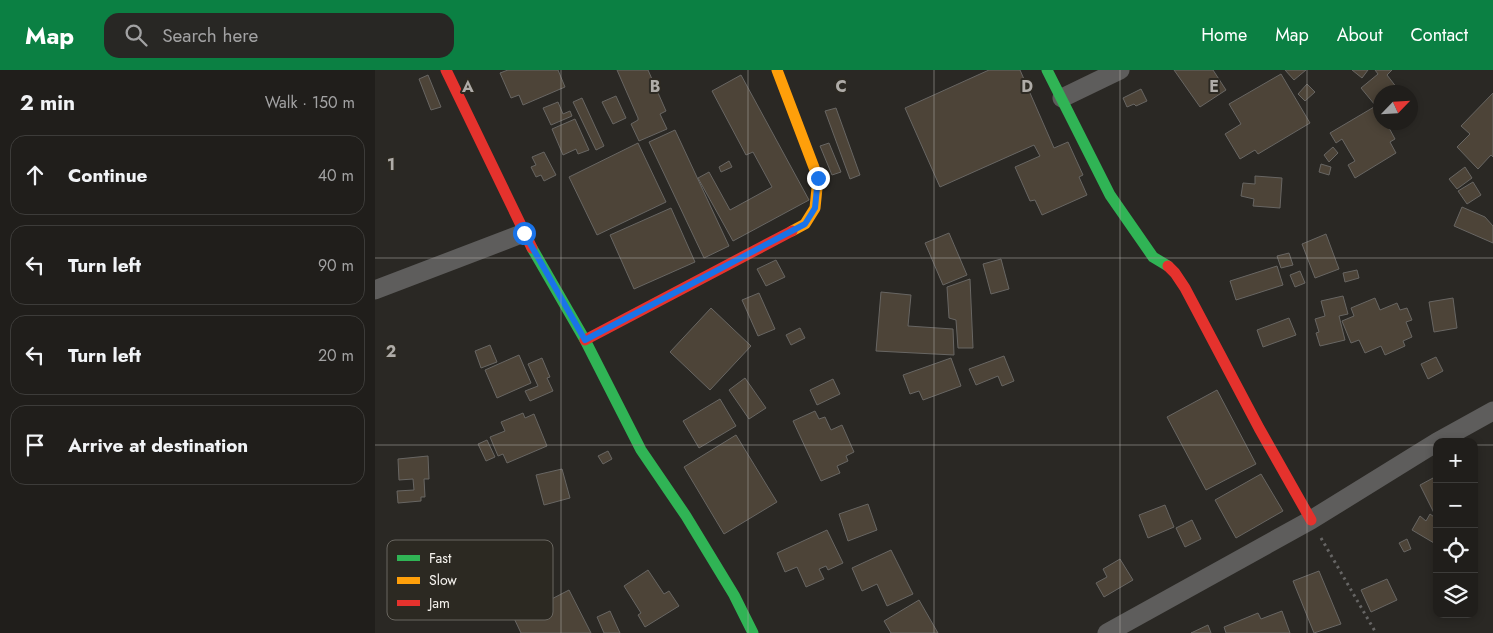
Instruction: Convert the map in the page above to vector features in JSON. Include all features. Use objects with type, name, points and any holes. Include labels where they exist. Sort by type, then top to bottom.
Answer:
[{"type":"street","points":[[446,70],[524,233],[585,340],[641,450],[686,516],[734,595],[753,633]]},
{"type":"street","points":[[585,340],[805,224],[815,208],[818,178],[777,70]]},
{"type":"street","points":[[1047,70],[1110,195],[1131,224],[1143,246],[1153,257],[1175,273],[1185,288],[1259,428],[1311,520]]},
{"type":"street","points":[[1062,98],[1120,70]]},
{"type":"street","points":[[375,290],[524,233]]},
{"type":"street","points":[[1444,438],[1493,410]]},
{"type":"street","points":[[1107,633],[1311,520],[1433,444]]},
{"type":"path","points":[[1311,520],[1377,633]]},
{"type":"building","points":[[508,70],[558,70],[565,87],[523,105],[519,95],[511,98],[500,73]]},
{"type":"building","points":[[617,70],[648,70],[666,111],[660,114],[667,129],[639,141],[631,124],[638,120],[638,118]]},
{"type":"building","points":[[989,70],[1020,70],[1054,148],[1068,142],[1083,175],[1079,177],[1087,195],[1042,215],[1035,200],[1030,201],[1015,167],[1040,156],[1034,145],[940,187],[905,108]]},
{"type":"building","points":[[1174,70],[1213,70],[1226,90],[1200,107]]},
{"type":"building","points":[[1285,70],[1306,70],[1294,80]]},
{"type":"building","points":[[1352,70],[1368,70],[1362,78]]},
{"type":"building","points":[[1375,70],[1392,70],[1387,75],[1395,85],[1373,85],[1373,103],[1361,88],[1378,74]]},
{"type":"building","points":[[1281,74],[1310,123],[1258,154],[1255,150],[1240,159],[1225,134],[1241,124],[1229,104]]},
{"type":"building","points":[[428,75],[441,107],[431,110],[419,79]]},
{"type":"building","points":[[741,75],[809,200],[733,241],[698,178],[709,172],[730,210],[772,187],[753,152],[746,155],[712,91]]},
{"type":"building","points":[[1307,84],[1315,92],[1305,101],[1298,94]]},
{"type":"building","points":[[1141,89],[1147,101],[1136,106],[1134,104],[1127,107],[1123,98]]},
{"type":"building","points":[[1493,93],[1493,157],[1491,155],[1478,169],[1457,147],[1470,134],[1461,126]]},
{"type":"building","points":[[616,96],[626,118],[613,124],[602,102]]},
{"type":"building","points":[[582,98],[604,146],[596,150],[573,102]]},
{"type":"building","points":[[558,102],[563,114],[570,111],[572,116],[551,125],[543,108]]},
{"type":"building","points":[[836,108],[860,175],[850,179],[825,111]]},
{"type":"building","points":[[1373,108],[1373,130],[1390,130],[1395,139],[1390,142],[1396,153],[1355,178],[1348,165],[1355,161],[1342,139],[1336,143],[1330,133]]},
{"type":"building","points":[[575,119],[589,150],[578,154],[576,149],[563,155],[552,129]]},
{"type":"building","points":[[675,130],[729,246],[704,258],[649,142]]},
{"type":"building","points":[[638,143],[666,202],[597,235],[569,177]]},
{"type":"building","points":[[829,143],[841,172],[832,175],[820,146]]},
{"type":"building","points":[[1333,147],[1338,153],[1329,162],[1324,155]]},
{"type":"building","points":[[544,152],[556,175],[544,181],[541,175],[536,177],[531,167],[536,165],[532,157]]},
{"type":"building","points":[[729,161],[732,167],[721,172],[719,167]]},
{"type":"building","points":[[1321,164],[1331,167],[1329,175],[1319,172]]},
{"type":"building","points":[[1465,167],[1472,178],[1457,189],[1449,179]]},
{"type":"building","points":[[1255,176],[1282,178],[1280,208],[1253,206],[1254,199],[1241,196],[1243,183],[1255,184]]},
{"type":"building","points":[[1473,182],[1481,195],[1467,204],[1458,191]]},
{"type":"building","points":[[1462,207],[1485,217],[1493,226],[1493,243],[1454,226]]},
{"type":"building","points":[[671,208],[695,262],[634,289],[610,235]]},
{"type":"building","points":[[949,233],[967,275],[943,285],[925,243]]},
{"type":"building","points":[[1326,234],[1339,269],[1315,278],[1302,244]]},
{"type":"building","points":[[1289,253],[1293,265],[1281,268],[1277,256]]},
{"type":"building","points":[[1001,259],[1009,289],[991,294],[983,264]]},
{"type":"building","points":[[776,260],[785,277],[766,286],[757,269]]},
{"type":"building","points":[[1277,266],[1283,285],[1236,300],[1230,281]]},
{"type":"building","points":[[1357,270],[1359,278],[1345,282],[1343,273]]},
{"type":"building","points":[[1300,271],[1305,283],[1295,287],[1290,275]]},
{"type":"building","points":[[970,279],[973,348],[958,348],[956,320],[949,318],[947,287]]},
{"type":"building","points":[[881,292],[911,295],[908,326],[953,329],[954,355],[876,351]]},
{"type":"building","points":[[759,293],[775,329],[758,336],[742,300]]},
{"type":"building","points":[[1343,296],[1348,314],[1339,316],[1345,340],[1320,346],[1316,333],[1319,332],[1315,319],[1325,316],[1321,301]]},
{"type":"building","points":[[1375,298],[1380,310],[1397,303],[1400,310],[1407,308],[1412,320],[1406,322],[1412,337],[1403,341],[1405,346],[1385,355],[1381,346],[1365,353],[1359,340],[1351,343],[1342,321],[1354,316],[1351,308]]},
{"type":"building","points":[[1453,298],[1457,328],[1434,332],[1429,302]]},
{"type":"building","points":[[711,308],[751,346],[710,390],[670,352]]},
{"type":"building","points":[[1289,318],[1296,335],[1263,347],[1257,330]]},
{"type":"building","points":[[800,328],[805,338],[791,345],[786,335]]},
{"type":"building","points":[[490,345],[497,362],[481,368],[475,351]]},
{"type":"building","points":[[519,355],[531,383],[497,398],[485,370]]},
{"type":"building","points":[[1004,356],[1014,381],[1002,386],[998,376],[976,385],[969,369]]},
{"type":"building","points":[[1436,357],[1443,371],[1428,379],[1421,364]]},
{"type":"building","points":[[542,358],[550,377],[547,378],[553,391],[530,401],[525,391],[538,386],[528,364]]},
{"type":"building","points":[[951,358],[961,386],[923,400],[919,391],[910,394],[903,375]]},
{"type":"building","points":[[745,378],[766,408],[749,419],[729,390]]},
{"type":"building","points":[[833,379],[840,394],[817,405],[810,390]]},
{"type":"building","points":[[1217,390],[1256,464],[1206,490],[1167,417]]},
{"type":"building","points":[[720,399],[736,426],[699,448],[683,421]]},
{"type":"building","points":[[815,411],[819,419],[825,417],[831,430],[842,425],[854,452],[846,456],[848,461],[837,466],[840,473],[821,481],[793,421]]},
{"type":"building","points":[[523,413],[525,418],[534,414],[547,446],[507,463],[503,454],[498,456],[490,437],[505,431],[501,422]]},
{"type":"building","points":[[736,435],[777,502],[724,534],[684,467]]},
{"type":"building","points":[[487,440],[495,457],[486,461],[478,444]]},
{"type":"building","points":[[608,451],[612,459],[603,464],[598,456]]},
{"type":"building","points":[[428,456],[429,479],[424,479],[425,497],[421,497],[421,501],[398,503],[397,491],[414,490],[413,479],[399,480],[398,459]]},
{"type":"building","points":[[562,469],[570,498],[544,505],[536,475]]},
{"type":"building","points":[[1261,474],[1283,511],[1236,538],[1215,500]]},
{"type":"building","points":[[1433,478],[1433,511],[1420,485]]},
{"type":"building","points":[[868,504],[877,530],[848,541],[839,514]]},
{"type":"building","points":[[1165,505],[1174,527],[1148,538],[1139,515]]},
{"type":"building","points":[[1430,514],[1433,516],[1433,542],[1412,530],[1420,516],[1426,521]]},
{"type":"building","points":[[1192,520],[1201,539],[1185,547],[1176,528]]},
{"type":"building","points":[[827,530],[843,563],[828,570],[826,566],[819,569],[824,579],[806,587],[797,567],[785,572],[777,553]]},
{"type":"building","points":[[1407,539],[1411,549],[1404,552],[1399,543]]},
{"type":"building","points":[[891,550],[913,594],[887,606],[877,584],[862,591],[852,568]]},
{"type":"building","points":[[1120,559],[1133,580],[1104,597],[1096,583],[1107,577],[1103,569]]},
{"type":"building","points":[[648,570],[664,594],[669,591],[679,606],[645,627],[638,615],[641,613],[624,586]]},
{"type":"building","points":[[1319,571],[1341,624],[1314,633],[1293,581]]},
{"type":"building","points":[[1387,579],[1397,600],[1371,612],[1361,590]]},
{"type":"building","points":[[569,590],[591,633],[521,633],[515,620],[553,620],[553,598]]},
{"type":"building","points":[[919,600],[938,633],[891,633],[884,621]]},
{"type":"building","points":[[610,611],[620,633],[604,633],[597,617]]},
{"type":"building","points":[[1282,611],[1290,633],[1226,633],[1224,627],[1258,613],[1261,619]]},
{"type":"building","points":[[1208,625],[1211,633],[1191,633]]},
{"type":"traffic: fast","points":[[1047,70],[1110,195],[1153,257],[1168,266]]},
{"type":"traffic: fast","points":[[532,248],[585,340],[641,450],[686,516],[734,595],[753,633]]},
{"type":"traffic: slow","points":[[777,70],[818,178],[815,208],[805,224],[792,231]]},
{"type":"traffic: jam","points":[[446,70],[532,248]]},
{"type":"traffic: jam","points":[[585,340],[792,231]]},
{"type":"traffic: jam","points":[[1168,266],[1185,288],[1259,428],[1311,520]]},
{"type":"route","points":[[524,233],[585,340],[805,224],[815,208],[818,178]]}]
